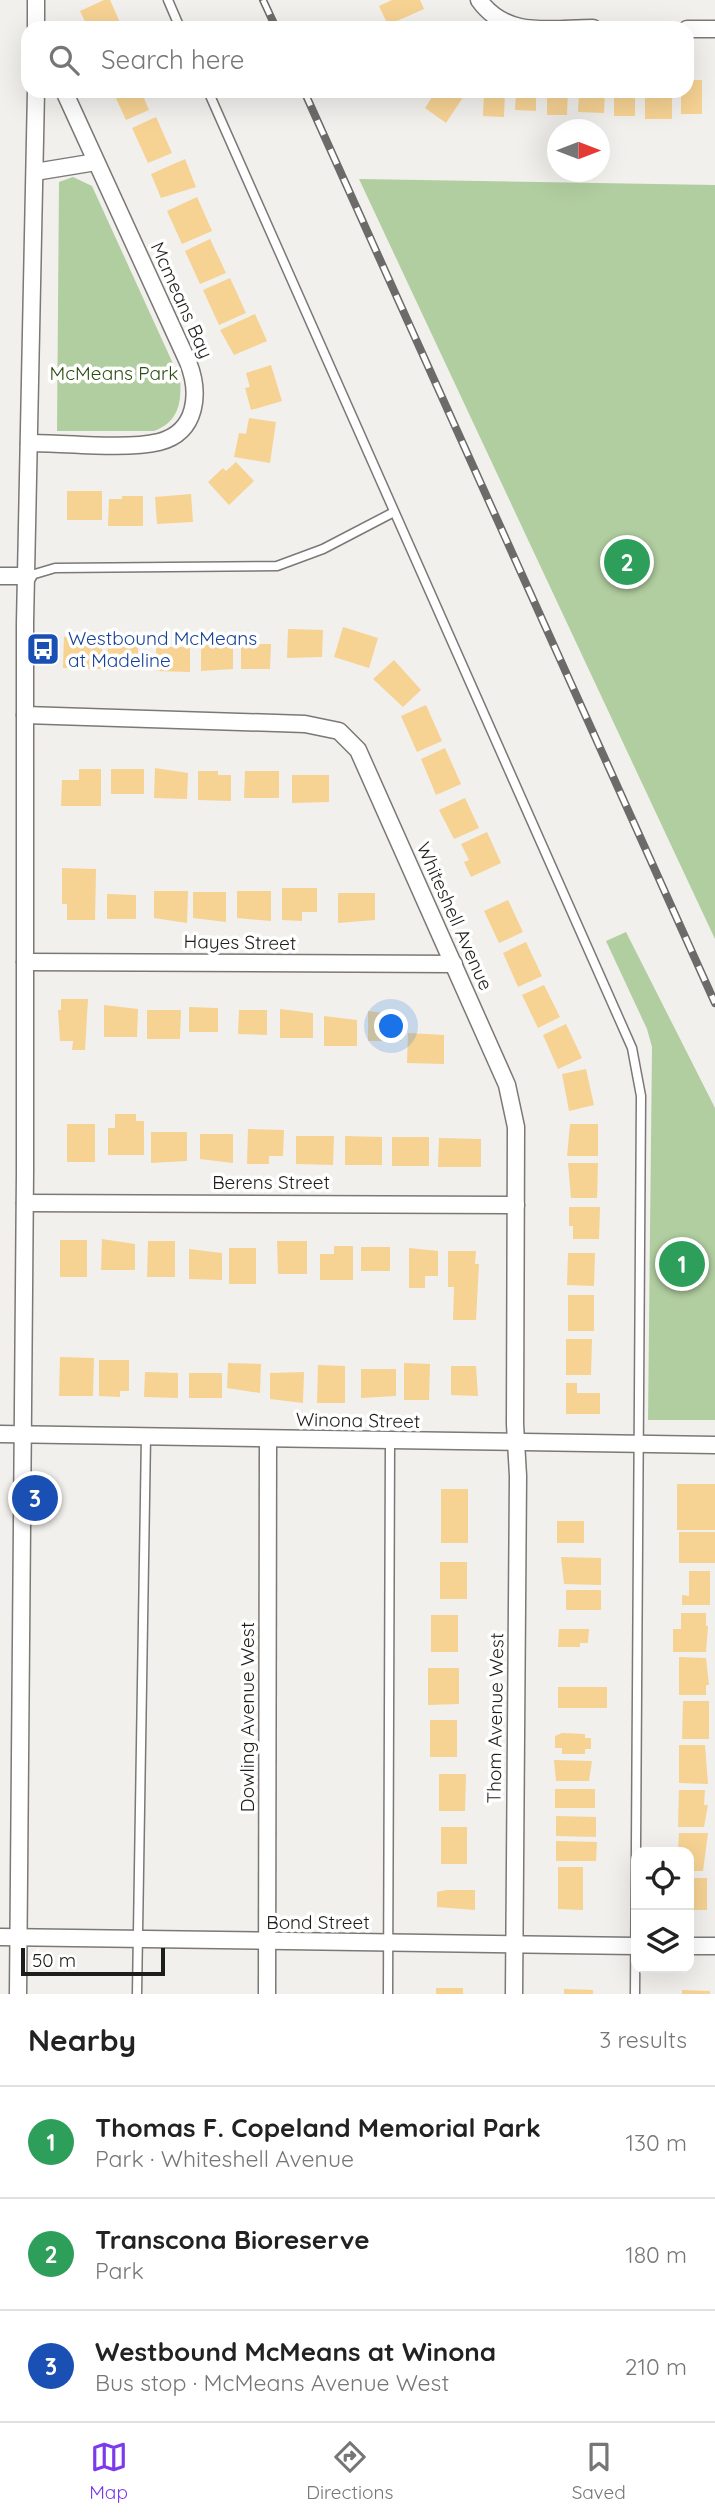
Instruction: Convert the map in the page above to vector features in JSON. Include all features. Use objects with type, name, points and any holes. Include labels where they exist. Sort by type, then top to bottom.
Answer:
[{"type":"street","points":[[36,21],[37,0]]},
{"type":"street","points":[[479,0],[495,19],[500,21]]},
{"type":"street","points":[[694,29],[715,29]]},
{"type":"street","points":[[18,1994],[25,1203],[25,715],[36,98]]},
{"type":"street","name":"Mcmeans Bay","points":[[29,443],[161,441],[181,428],[196,401],[196,382],[188,362],[67,98]]},
{"type":"street","points":[[35,172],[96,162]]},
{"type":"street","points":[[0,576],[28,576]]},
{"type":"street","name":"Whiteshell Avenue","points":[[25,715],[306,724],[339,731],[358,750],[507,1084],[516,1128],[515,1443]]},
{"type":"street","name":"Hayes Street","points":[[25,962],[454,964]]},
{"type":"street","name":"Berens Street","points":[[25,1203],[516,1205]]},
{"type":"street","name":"Winona Street","points":[[0,1434],[715,1445]]},
{"type":"street","name":"Dowling Avenue West","points":[[267,1994],[268,1439]]},
{"type":"street","name":"Thom Avenue West","points":[[514,1994],[518,1490],[515,1443]]},
{"type":"street","name":"Bond Street","points":[[0,1937],[138,1938],[267,1943],[631,1946]]},
{"type":"street","points":[[694,1946],[715,1946]]},
{"type":"lane","points":[[167,0],[177,21]]},
{"type":"lane","points":[[211,98],[632,1048],[641,1096],[636,1910]]},
{"type":"lane","points":[[28,576],[55,568],[277,566],[323,549],[394,512]]},
{"type":"lane","points":[[137,1994],[146,1436]]},
{"type":"lane","points":[[388,1994],[390,1442]]},
{"type":"lane","points":[[635,1973],[635,1994]]},
{"type":"green space","name":"McMeans Park","points":[[73,177],[92,186],[180,379],[177,411],[168,422],[154,431],[57,431],[59,182]]},
{"type":"green space","points":[[359,179],[715,185],[715,939]]},
{"type":"green space","points":[[626,932],[715,1108],[715,1420],[648,1420],[652,1047],[647,1029],[606,941]]},
{"type":"building","points":[[110,0],[119,21],[85,21],[80,11]]},
{"type":"building","points":[[392,0],[420,0],[424,9],[397,21],[386,21],[379,6]]},
{"type":"building","points":[[694,80],[702,80],[702,114],[681,114],[681,98],[694,98]]},
{"type":"building","points":[[116,98],[144,98],[149,110],[126,120]]},
{"type":"building","points":[[431,98],[462,98],[446,123],[425,108]]},
{"type":"building","points":[[484,98],[505,98],[504,117],[483,116]]},
{"type":"building","points":[[516,98],[536,98],[536,111],[515,110]]},
{"type":"building","points":[[547,98],[568,98],[567,115],[547,115]]},
{"type":"building","points":[[579,98],[605,98],[604,113],[578,112]]},
{"type":"building","points":[[614,98],[635,98],[635,116],[614,116]]},
{"type":"building","points":[[645,98],[672,98],[672,119],[645,119]]},
{"type":"building","points":[[156,117],[172,153],[148,163],[132,128]]},
{"type":"building","points":[[185,159],[196,187],[161,198],[151,174]]},
{"type":"building","points":[[197,197],[212,231],[182,244],[167,211]]},
{"type":"building","points":[[210,239],[226,273],[200,284],[185,251]]},
{"type":"building","points":[[230,278],[246,313],[219,325],[203,290]]},
{"type":"building","points":[[255,314],[267,341],[234,355],[220,330]]},
{"type":"building","points":[[271,365],[282,401],[251,410],[245,388],[250,387],[246,373]]},
{"type":"building","points":[[249,418],[276,422],[270,463],[234,457],[239,433],[246,434]]},
{"type":"building","points":[[236,462],[254,481],[229,505],[208,482],[223,468],[226,471]]},
{"type":"building","points":[[67,491],[102,491],[102,520],[67,520]]},
{"type":"building","points":[[191,494],[193,522],[157,524],[155,497]]},
{"type":"building","points":[[122,496],[143,496],[143,526],[108,526],[109,499],[122,499]]},
{"type":"building","points":[[343,627],[378,638],[369,668],[334,657]]},
{"type":"building","points":[[288,629],[323,630],[322,657],[287,658]]},
{"type":"building","points":[[108,634],[138,634],[138,664],[129,664],[129,670],[107,670]]},
{"type":"building","points":[[64,637],[102,637],[102,669],[63,668]]},
{"type":"building","points":[[201,643],[233,643],[233,669],[201,671]]},
{"type":"building","points":[[241,644],[271,644],[270,669],[241,669]]},
{"type":"building","points":[[156,647],[190,647],[190,672],[156,671]]},
{"type":"building","points":[[394,660],[421,690],[403,707],[373,679]]},
{"type":"building","points":[[426,705],[442,741],[417,752],[401,716]]},
{"type":"building","points":[[445,748],[461,784],[436,795],[421,759]]},
{"type":"building","points":[[155,768],[188,773],[187,799],[154,798]]},
{"type":"building","points":[[79,769],[101,769],[101,806],[61,806],[62,780],[79,780]]},
{"type":"building","points":[[111,769],[144,769],[144,794],[111,794]]},
{"type":"building","points":[[198,771],[218,771],[218,775],[231,775],[231,801],[198,800]]},
{"type":"building","points":[[245,771],[279,771],[279,798],[244,798]]},
{"type":"building","points":[[292,775],[329,775],[329,802],[292,803]]},
{"type":"building","points":[[465,798],[479,828],[454,839],[439,810]]},
{"type":"building","points":[[487,832],[501,863],[471,877],[464,862],[469,860],[461,844]]},
{"type":"building","points":[[62,868],[96,869],[95,920],[67,920],[67,904],[62,904]]},
{"type":"building","points":[[282,888],[317,888],[317,912],[302,912],[302,921],[282,920]]},
{"type":"building","points":[[154,891],[188,891],[187,923],[154,918]]},
{"type":"building","points":[[237,891],[271,891],[271,921],[237,918]]},
{"type":"building","points":[[193,892],[226,892],[226,922],[193,918]]},
{"type":"building","points":[[338,893],[375,893],[375,920],[338,923]]},
{"type":"building","points":[[107,894],[136,895],[136,919],[107,919]]},
{"type":"building","points":[[508,900],[523,932],[499,943],[484,911]]},
{"type":"building","points":[[526,942],[542,976],[518,987],[503,953]]},
{"type":"building","points":[[544,985],[560,1017],[538,1028],[522,995]]},
{"type":"building","points":[[61,999],[88,999],[85,1050],[72,1050],[73,1041],[60,1041],[58,1010],[61,1010]]},
{"type":"building","points":[[104,1005],[138,1009],[137,1037],[104,1037]]},
{"type":"building","points":[[189,1007],[218,1008],[218,1032],[189,1032]]},
{"type":"building","points":[[280,1009],[313,1013],[313,1038],[280,1038]]},
{"type":"building","points":[[147,1010],[181,1010],[180,1039],[147,1039]]},
{"type":"building","points":[[239,1010],[267,1010],[267,1035],[238,1034]]},
{"type":"building","points":[[368,1011],[401,1015],[401,1041],[368,1041]]},
{"type":"building","points":[[324,1016],[357,1020],[357,1046],[324,1046]]},
{"type":"building","points":[[566,1024],[582,1058],[558,1069],[543,1035]]},
{"type":"building","points":[[408,1033],[444,1035],[444,1064],[407,1063]]},
{"type":"building","points":[[586,1069],[594,1105],[569,1111],[562,1074]]},
{"type":"building","points":[[115,1114],[136,1114],[136,1121],[144,1121],[144,1155],[108,1155],[108,1128],[115,1128]]},
{"type":"building","points":[[67,1124],[95,1124],[95,1162],[67,1162]]},
{"type":"building","points":[[570,1124],[598,1124],[598,1156],[567,1156]]},
{"type":"building","points":[[248,1129],[284,1130],[283,1156],[269,1156],[269,1164],[247,1164]]},
{"type":"building","points":[[151,1132],[187,1132],[187,1161],[151,1163]]},
{"type":"building","points":[[200,1134],[233,1134],[233,1163],[200,1159]]},
{"type":"building","points":[[296,1136],[334,1136],[333,1165],[296,1164]]},
{"type":"building","points":[[345,1136],[382,1137],[382,1165],[345,1165]]},
{"type":"building","points":[[392,1137],[429,1137],[429,1166],[392,1166]]},
{"type":"building","points":[[439,1138],[481,1139],[481,1167],[438,1167]]},
{"type":"building","points":[[568,1163],[598,1163],[597,1198],[571,1198]]},
{"type":"building","points":[[569,1207],[600,1207],[599,1239],[573,1239],[573,1226],[569,1226]]},
{"type":"building","points":[[102,1239],[135,1244],[135,1270],[101,1270]]},
{"type":"building","points":[[60,1240],[87,1240],[87,1277],[60,1277]]},
{"type":"building","points":[[148,1241],[175,1241],[175,1277],[147,1277]]},
{"type":"building","points":[[277,1241],[307,1241],[307,1274],[278,1274]]},
{"type":"building","points":[[334,1246],[353,1246],[353,1280],[320,1280],[320,1254],[334,1254]]},
{"type":"building","points":[[361,1247],[390,1247],[390,1271],[361,1271]]},
{"type":"building","points":[[229,1248],[256,1248],[256,1284],[229,1284]]},
{"type":"building","points":[[409,1248],[438,1251],[438,1276],[425,1276],[425,1288],[409,1288]]},
{"type":"building","points":[[189,1249],[222,1253],[222,1280],[189,1279]]},
{"type":"building","points":[[448,1251],[476,1251],[475,1264],[479,1264],[476,1320],[453,1320],[454,1287],[448,1287]]},
{"type":"building","points":[[568,1253],[595,1253],[594,1286],[567,1285]]},
{"type":"building","points":[[568,1295],[594,1295],[594,1331],[568,1331]]},
{"type":"building","points":[[566,1339],[592,1339],[591,1375],[566,1375]]},
{"type":"building","points":[[60,1357],[94,1358],[93,1396],[59,1396]]},
{"type":"building","points":[[99,1360],[129,1360],[129,1391],[120,1391],[120,1397],[99,1396]]},
{"type":"building","points":[[228,1363],[261,1364],[260,1393],[227,1388]]},
{"type":"building","points":[[404,1363],[430,1364],[429,1400],[404,1400]]},
{"type":"building","points":[[318,1365],[345,1366],[345,1403],[317,1403]]},
{"type":"building","points":[[451,1366],[476,1366],[478,1396],[451,1395]]},
{"type":"building","points":[[361,1369],[396,1369],[396,1396],[361,1398]]},
{"type":"building","points":[[145,1372],[178,1373],[178,1398],[144,1397]]},
{"type":"building","points":[[304,1372],[303,1403],[270,1399],[270,1373]]},
{"type":"building","points":[[189,1373],[222,1373],[222,1398],[189,1398]]},
{"type":"building","points":[[566,1383],[577,1383],[577,1393],[600,1393],[600,1414],[566,1414]]},
{"type":"building","points":[[677,1484],[715,1484],[715,1530],[677,1530]]},
{"type":"building","points":[[441,1489],[468,1489],[468,1543],[441,1543]]},
{"type":"building","points":[[557,1521],[584,1521],[584,1543],[557,1543]]},
{"type":"building","points":[[679,1532],[715,1532],[715,1563],[679,1563]]},
{"type":"building","points":[[561,1557],[601,1558],[601,1585],[564,1584]]},
{"type":"building","points":[[440,1562],[467,1562],[467,1599],[440,1599]]},
{"type":"building","points":[[689,1571],[710,1571],[710,1605],[682,1605],[682,1595],[689,1596]]},
{"type":"building","points":[[566,1590],[601,1590],[601,1610],[566,1610]]},
{"type":"building","points":[[681,1613],[706,1613],[706,1652],[673,1652],[673,1629],[681,1629]]},
{"type":"building","points":[[431,1615],[458,1615],[458,1652],[431,1652]]},
{"type":"building","points":[[559,1629],[589,1629],[588,1643],[580,1643],[580,1647],[558,1647]]},
{"type":"building","points":[[679,1657],[706,1658],[709,1685],[706,1685],[706,1695],[679,1695]]},
{"type":"building","points":[[428,1668],[459,1668],[459,1704],[428,1705]]},
{"type":"building","points":[[558,1687],[607,1687],[607,1708],[558,1708]]},
{"type":"building","points":[[683,1701],[709,1701],[709,1739],[682,1739]]},
{"type":"building","points":[[430,1720],[457,1720],[457,1757],[430,1757]]},
{"type":"building","points":[[562,1733],[585,1734],[585,1738],[591,1738],[591,1749],[585,1749],[585,1754],[562,1754],[562,1748],[555,1748],[555,1736]]},
{"type":"building","points":[[679,1745],[705,1745],[708,1784],[679,1783]]},
{"type":"building","points":[[554,1760],[592,1761],[589,1781],[556,1781]]},
{"type":"building","points":[[439,1774],[466,1774],[465,1811],[439,1811]]},
{"type":"building","points":[[555,1789],[595,1789],[595,1808],[555,1808]]},
{"type":"building","points":[[679,1790],[705,1790],[704,1805],[708,1805],[704,1827],[678,1827]]},
{"type":"building","points":[[556,1816],[596,1817],[596,1837],[556,1836]]},
{"type":"building","points":[[441,1827],[467,1827],[467,1864],[441,1864]]},
{"type":"building","points":[[679,1833],[708,1833],[703,1871],[694,1871],[694,1847],[678,1847]]},
{"type":"building","points":[[556,1841],[597,1842],[596,1861],[556,1861]]},
{"type":"building","points":[[558,1867],[583,1867],[583,1910],[558,1909]]},
{"type":"building","points":[[694,1878],[707,1878],[707,1910],[694,1910]]},
{"type":"building","points":[[475,1890],[475,1910],[437,1907],[437,1892]]},
{"type":"building","points":[[436,1988],[463,1988],[463,1994],[436,1994]]},
{"type":"building","points":[[564,1989],[593,1990],[593,1994],[564,1994]]},
{"type":"building","points":[[682,1990],[710,1991],[710,1994],[682,1994]]},
{"type":"railway","points":[[263,0],[273,21]]},
{"type":"railway","points":[[307,98],[715,1003]]},
{"type":"place","name":"Transcona Bioreserve","points":[[627,562]]},
{"type":"place","name":"Westbound McMeans at Madeline","points":[[43,649]]},
{"type":"place","name":"Thomas F. Copeland Memorial Park","points":[[682,1264]]},
{"type":"place","name":"Westbound McMeans at Winona","points":[[35,1498]]}]
